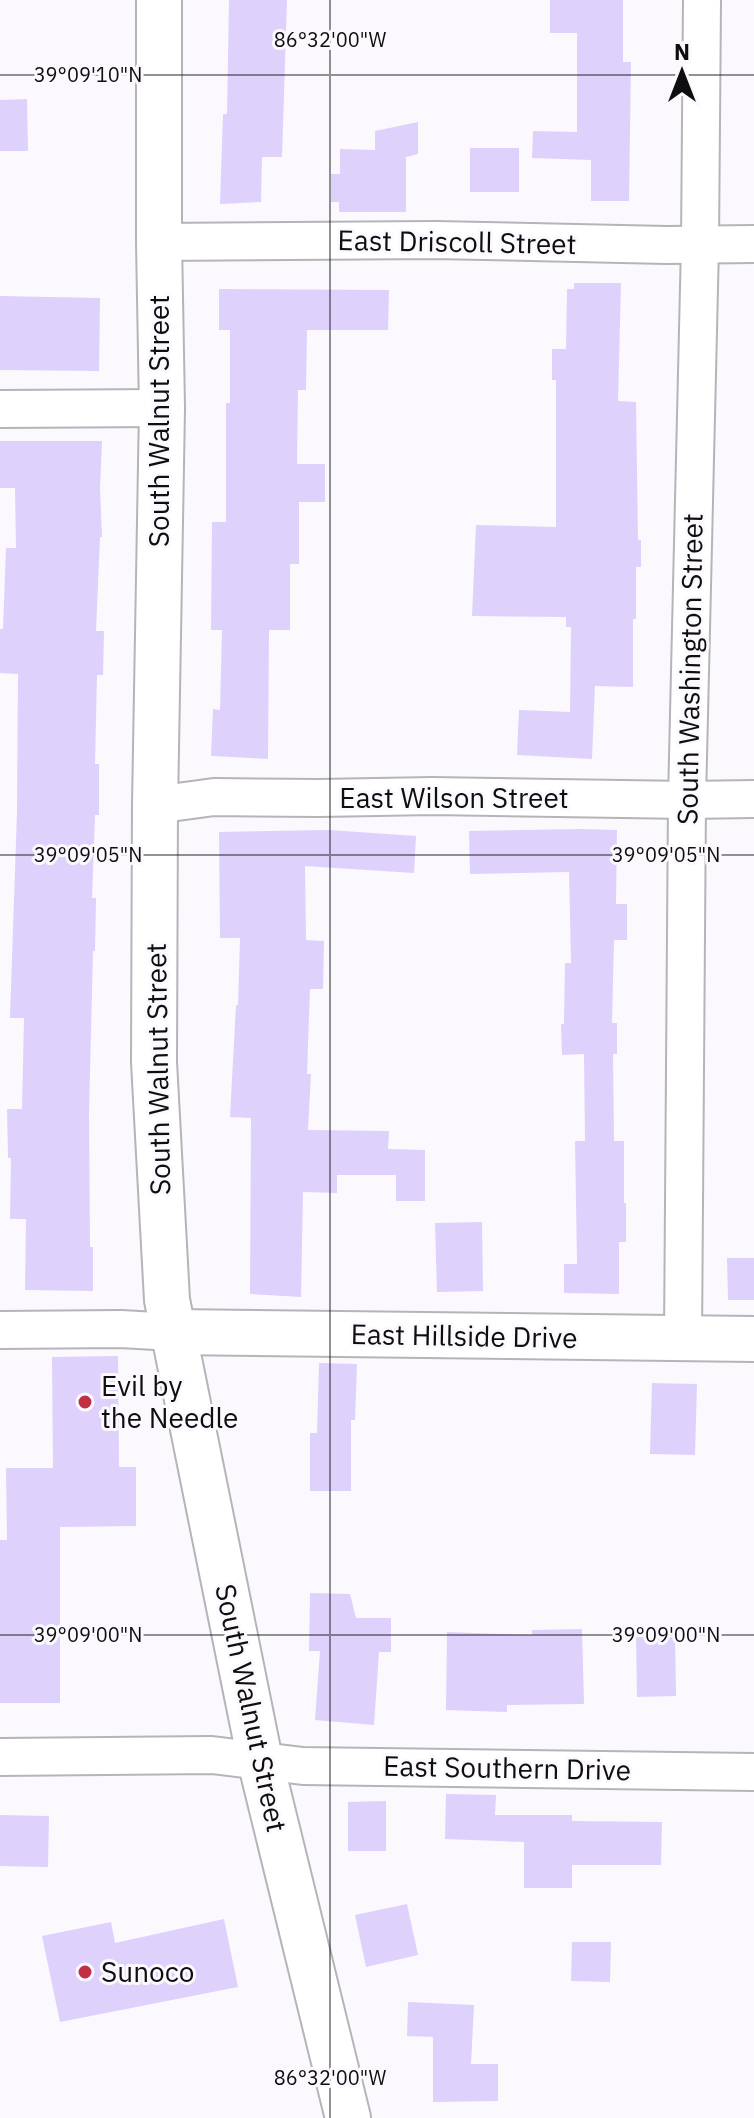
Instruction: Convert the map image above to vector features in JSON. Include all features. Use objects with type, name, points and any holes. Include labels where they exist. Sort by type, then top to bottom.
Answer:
[{"type":"main road","name":"South Walnut Street","points":[[159,0],[162,408],[154,1062],[167,1300],[260,1760],[348,2118]]},
{"type":"main road","name":"East Hillside Drive","points":[[173,1332],[754,1339]]},
{"type":"street","name":"South Washington Street","points":[[683,1339],[687,800],[700,245],[702,0]]},
{"type":"street","name":"East Driscoll Street","points":[[159,242],[435,240],[754,244]]},
{"type":"street","points":[[0,409],[162,408]]},
{"type":"street","name":"East Wilson Street","points":[[155,805],[214,797],[754,799]]},
{"type":"street","points":[[0,1330],[173,1332]]},
{"type":"street","name":"East Southern Drive","points":[[0,1757],[212,1755],[303,1766],[754,1772]]},
{"type":"building","points":[[229,0],[287,0],[282,157],[262,157],[261,202],[220,204],[223,114],[227,114]]},
{"type":"building","points":[[550,0],[623,0],[623,62],[631,62],[629,201],[591,201],[591,160],[532,158],[533,131],[577,132],[577,33],[550,33]]},
{"type":"building","points":[[27,99],[28,151],[0,151],[0,100]]},
{"type":"building","points":[[418,122],[418,154],[406,157],[406,212],[339,212],[339,202],[331,202],[331,174],[340,174],[340,149],[375,150],[375,131]]},
{"type":"building","points":[[470,148],[519,148],[519,192],[470,192]]},
{"type":"building","points":[[574,283],[621,283],[618,401],[636,402],[641,567],[636,567],[633,687],[595,686],[592,759],[517,755],[519,710],[570,712],[571,627],[566,627],[566,617],[472,616],[476,525],[556,527],[556,380],[552,380],[552,349],[566,349],[567,289],[574,289]]},
{"type":"building","points":[[219,289],[389,290],[388,330],[307,330],[306,390],[298,390],[297,464],[325,464],[325,502],[299,502],[299,564],[290,564],[290,630],[269,630],[268,759],[211,756],[213,709],[220,710],[222,630],[211,630],[212,522],[226,522],[226,403],[230,403],[230,330],[219,330]]},
{"type":"building","points":[[0,296],[100,298],[99,371],[0,370]]},
{"type":"building","points":[[0,441],[102,441],[102,537],[96,631],[104,631],[103,675],[97,675],[95,764],[99,764],[99,815],[95,815],[92,898],[96,898],[89,1113],[93,1291],[25,1290],[26,1219],[10,1219],[11,1158],[8,1158],[7,1109],[22,1109],[24,1018],[10,1018],[18,674],[0,673],[0,629],[3,629],[6,548],[16,548],[15,488],[0,488]]},
{"type":"building","points":[[329,830],[416,836],[414,873],[305,866],[306,940],[324,941],[323,989],[310,989],[308,1130],[389,1131],[388,1149],[425,1150],[425,1201],[396,1201],[396,1175],[337,1175],[337,1193],[303,1192],[301,1297],[250,1294],[251,1118],[230,1117],[240,938],[220,938],[219,832]]},
{"type":"building","points":[[617,830],[616,904],[627,904],[627,940],[614,940],[612,1023],[617,1023],[617,1054],[613,1054],[614,1141],[624,1141],[626,1203],[626,1242],[619,1242],[619,1294],[564,1293],[564,1264],[577,1264],[575,1141],[585,1141],[584,1054],[562,1055],[565,963],[571,963],[569,872],[470,874],[469,831]]},
{"type":"building","points":[[482,1222],[483,1291],[437,1292],[435,1223]]},
{"type":"building","points":[[727,1258],[754,1258],[754,1300],[728,1300]]},
{"type":"building","points":[[118,1356],[119,1467],[136,1467],[136,1526],[60,1527],[60,1703],[0,1703],[0,1540],[7,1540],[6,1468],[53,1468],[52,1357]]},
{"type":"building","points":[[319,1363],[357,1364],[355,1420],[351,1420],[351,1491],[310,1491],[310,1433],[317,1433]]},
{"type":"building","points":[[652,1383],[697,1384],[695,1455],[650,1454]]},
{"type":"building","points":[[310,1593],[350,1594],[356,1618],[391,1618],[391,1652],[379,1652],[374,1725],[315,1720],[320,1651],[309,1651]]},
{"type":"building","points":[[582,1629],[584,1704],[507,1705],[507,1712],[446,1710],[447,1632],[532,1635],[532,1630]]},
{"type":"building","points":[[636,1637],[675,1637],[676,1696],[637,1697]]},
{"type":"building","points":[[446,1794],[496,1795],[495,1815],[572,1815],[572,1821],[662,1822],[661,1865],[572,1865],[572,1888],[524,1888],[524,1842],[445,1839]]},
{"type":"building","points":[[386,1801],[386,1851],[348,1851],[348,1802]]},
{"type":"building","points":[[0,1815],[49,1816],[48,1867],[0,1866]]},
{"type":"building","points":[[407,1904],[418,1955],[366,1967],[355,1915]]},
{"type":"building","points":[[224,1919],[238,1987],[60,2022],[42,1936],[111,1922],[115,1943]]},
{"type":"building","points":[[572,1942],[611,1942],[610,1982],[571,1981]]},
{"type":"building","points":[[408,2002],[474,2005],[471,2064],[498,2064],[498,2101],[433,2102],[433,2037],[407,2036]]},
{"type":"place","name":"Evil by the Needle","points":[[85,1402]]},
{"type":"place","name":"Sunoco","points":[[85,1972]]}]
